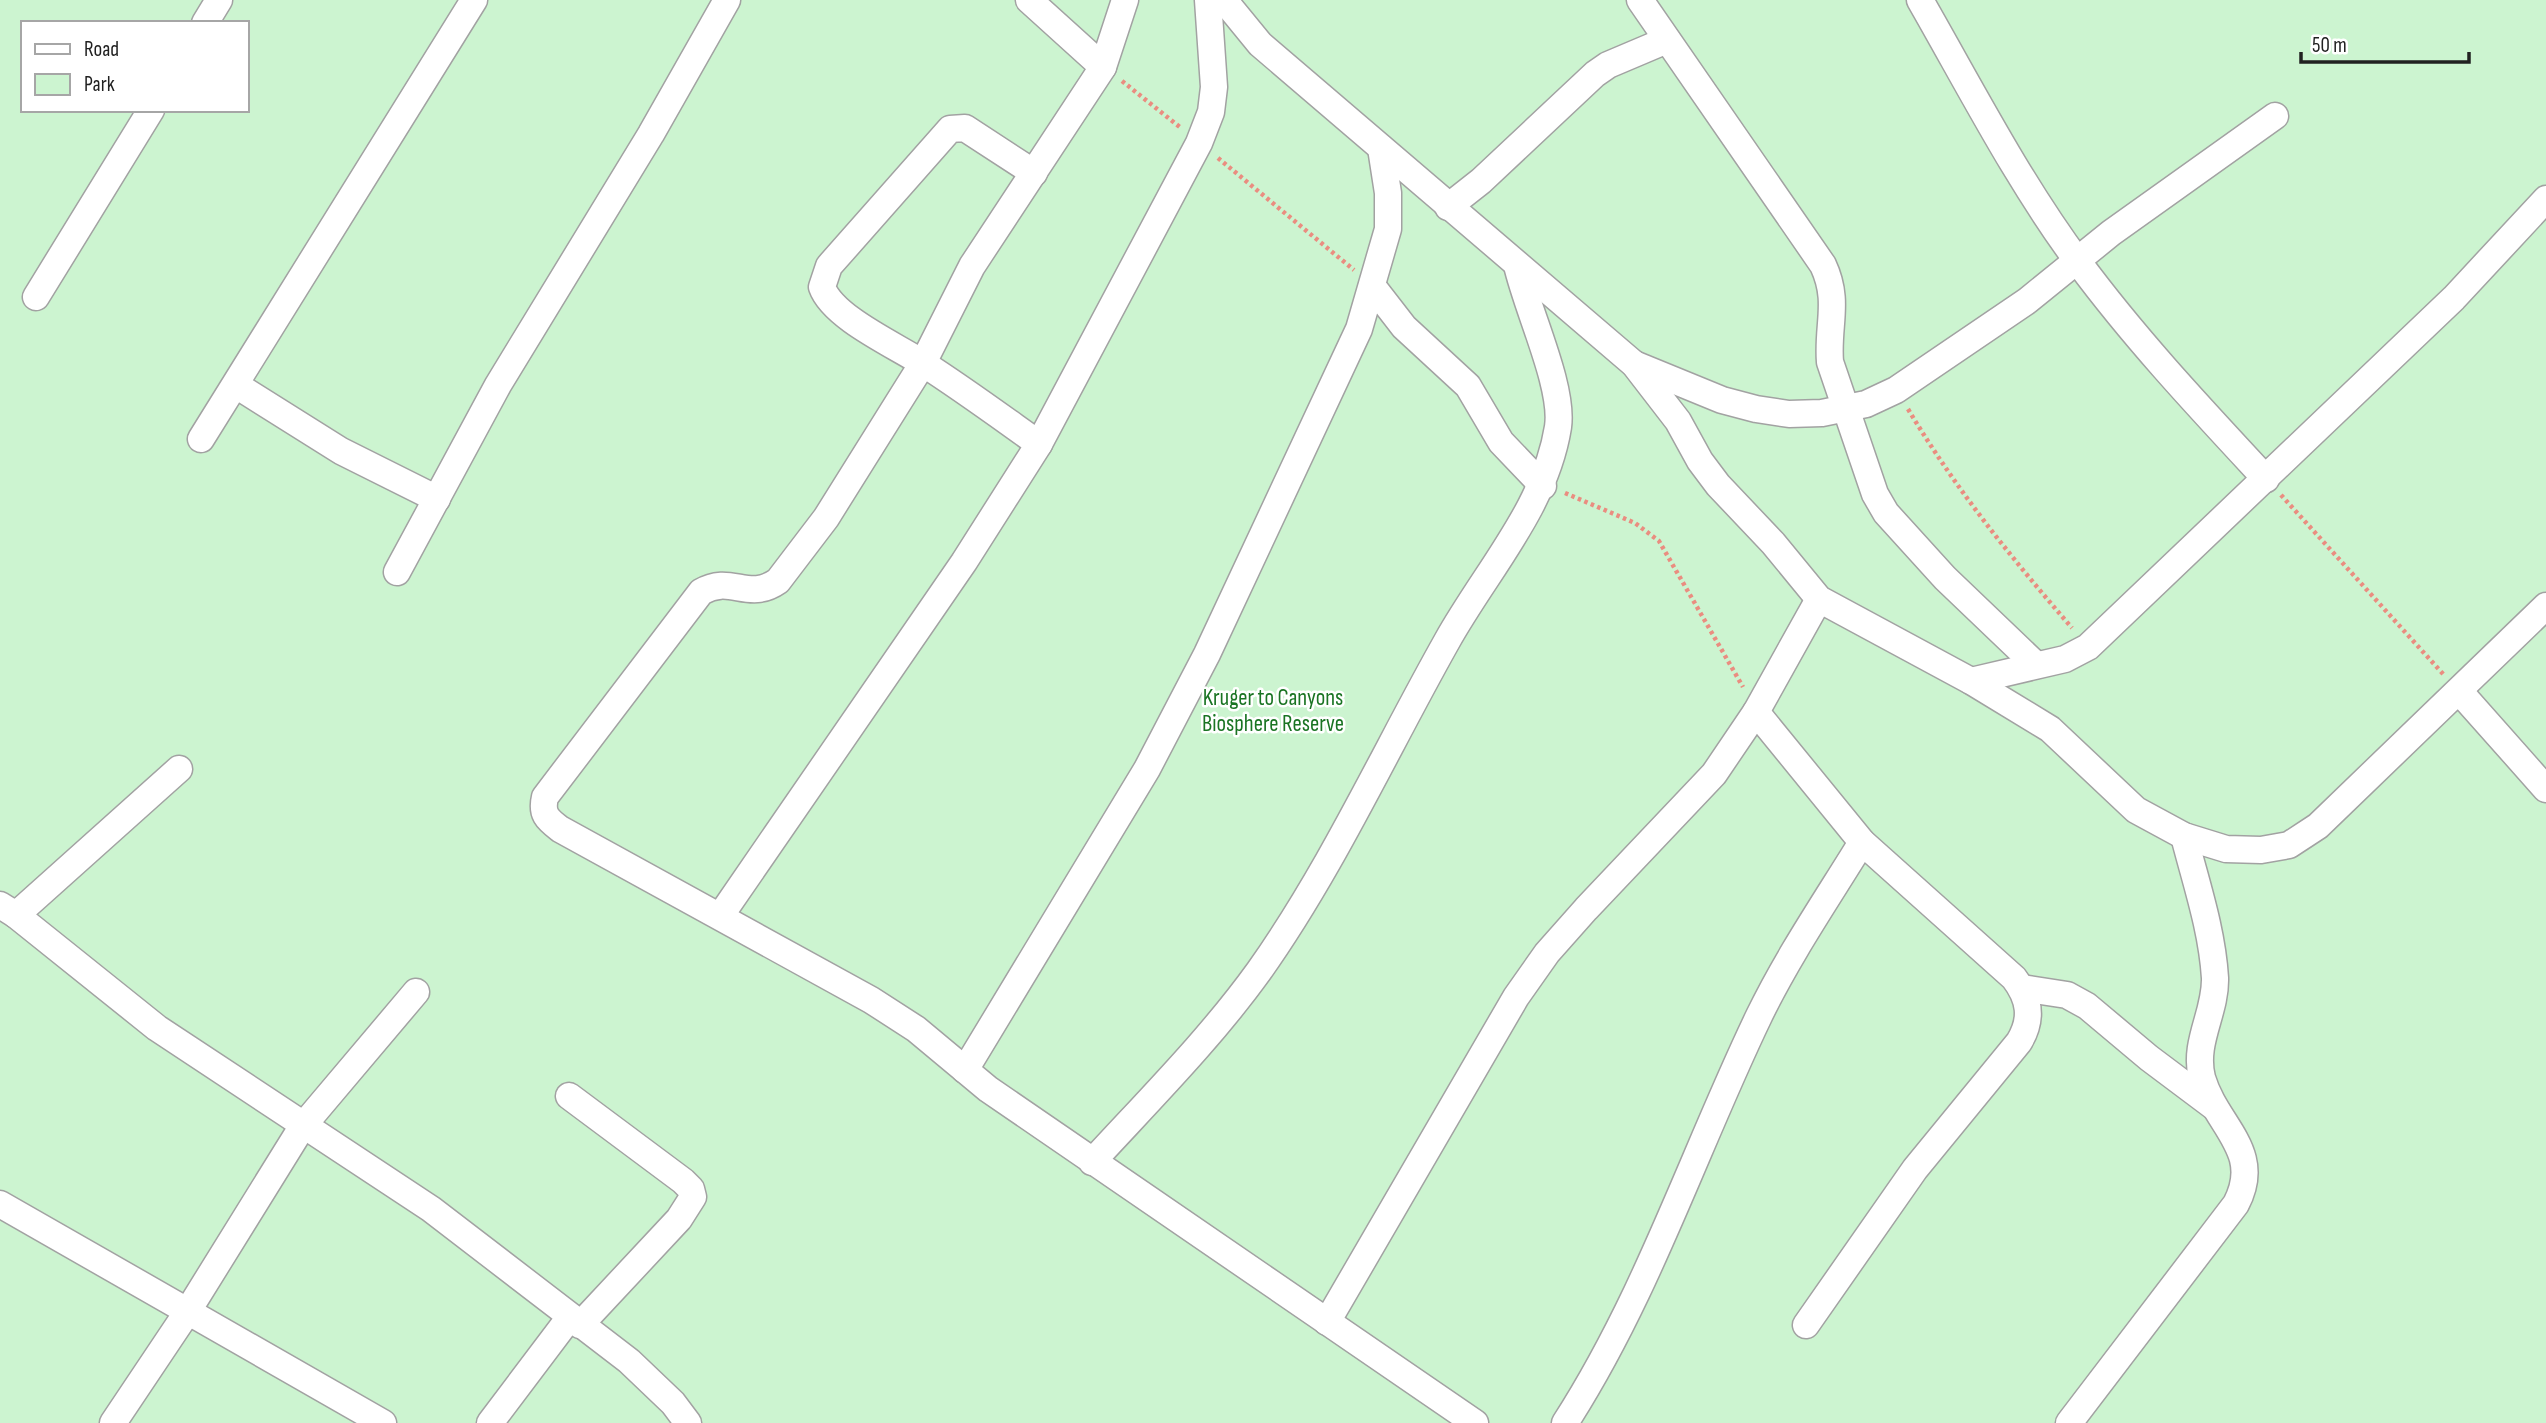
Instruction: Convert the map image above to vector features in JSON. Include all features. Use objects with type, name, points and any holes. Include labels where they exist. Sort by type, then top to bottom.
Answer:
[{"type":"street","points":[[206,21],[219,0]]},
{"type":"street","points":[[201,439],[474,0]]},
{"type":"street","points":[[397,572],[498,385],[652,134],[727,0]]},
{"type":"street","points":[[1029,0],[1103,66]]},
{"type":"street","points":[[1125,0],[1103,66],[972,266],[923,363],[826,519],[778,582],[760,591],[727,584],[712,585],[701,592],[545,797],[544,815],[560,829],[721,915],[755,938],[883,1007],[916,1028],[988,1089],[1475,1423]]},
{"type":"street","points":[[721,915],[964,562],[1039,444],[1199,143],[1211,112],[1214,87],[1208,0]]},
{"type":"street","points":[[1224,0],[1260,44],[1634,364],[1678,421],[1700,461],[1718,485],[1773,543],[1819,599],[1971,681],[2050,729],[2136,810],[2183,836],[2225,849],[2261,850],[2289,845],[2318,825],[2546,606]]},
{"type":"street","points":[[1640,0],[1823,265],[1834,295],[1829,342],[1830,362],[1875,494],[1886,513],[1945,578],[2035,665]]},
{"type":"street","points":[[1920,0],[2017,170],[2077,261],[2158,363],[2266,478]]},
{"type":"street","points":[[1448,207],[1481,181],[1595,74],[1608,65],[1667,40]]},
{"type":"street","points":[[36,297],[150,112]]},
{"type":"street","points":[[1634,364],[1722,400],[1756,410],[1789,414],[1845,410],[1896,390],[2027,302],[2111,233],[2275,116]]},
{"type":"street","points":[[1034,173],[965,128],[950,129],[829,266],[822,280],[824,294],[869,331],[923,363],[1039,444]]},
{"type":"street","points":[[965,1070],[1147,769],[1208,654],[1353,341],[1373,287],[1388,229],[1388,193],[1381,148]]},
{"type":"street","points":[[1971,681],[2065,659],[2088,648],[2454,298],[2546,199]]},
{"type":"street","points":[[1093,1162],[1258,972],[1314,883],[1448,639],[1543,486],[1558,424],[1558,398],[1524,298],[1517,265]]},
{"type":"street","points":[[1373,287],[1404,327],[1468,386],[1501,442],[1543,486]]},
{"type":"street","points":[[236,385],[341,451],[437,499]]},
{"type":"street","points":[[1327,1322],[1516,997],[1547,953],[1714,774],[1756,712],[1819,599]]},
{"type":"street","points":[[2459,691],[2546,789]]},
{"type":"street","points":[[1756,712],[1862,842],[2022,988],[2028,1002],[2025,1032],[1915,1169],[1806,1325]]},
{"type":"street","points":[[179,769],[8,910],[157,1028],[302,1127],[431,1209],[629,1361],[674,1403],[688,1423]]},
{"type":"street","points":[[2069,1423],[2236,1204],[2244,1188],[2245,1162],[2213,1106],[2202,1077],[2198,1053],[2215,980],[2210,932],[2183,836]]},
{"type":"street","points":[[1565,1423],[1583,1395],[1642,1283],[1760,1013],[1862,842]]},
{"type":"street","points":[[2022,988],[2067,995],[2087,1006],[2157,1065],[2213,1106]]},
{"type":"street","points":[[113,1423],[186,1314],[302,1127],[416,992]]},
{"type":"street","points":[[490,1423],[575,1321],[679,1219],[693,1197],[683,1181],[569,1096]]},
{"type":"street","points":[[1,1208],[383,1423]]},
{"type":"path","points":[[1103,66],[1373,287]]},
{"type":"path","points":[[1896,390],[1944,470],[1985,526],[2088,648]]},
{"type":"path","points":[[2266,478],[2459,691]]},
{"type":"path","points":[[1543,486],[1584,500],[1635,523],[1660,541],[1756,712]]},
{"type":"green space","name":"Kruger to Canyons Biosphere Reserve","points":[[0,0],[2546,0],[2546,1423],[0,1423]]}]
